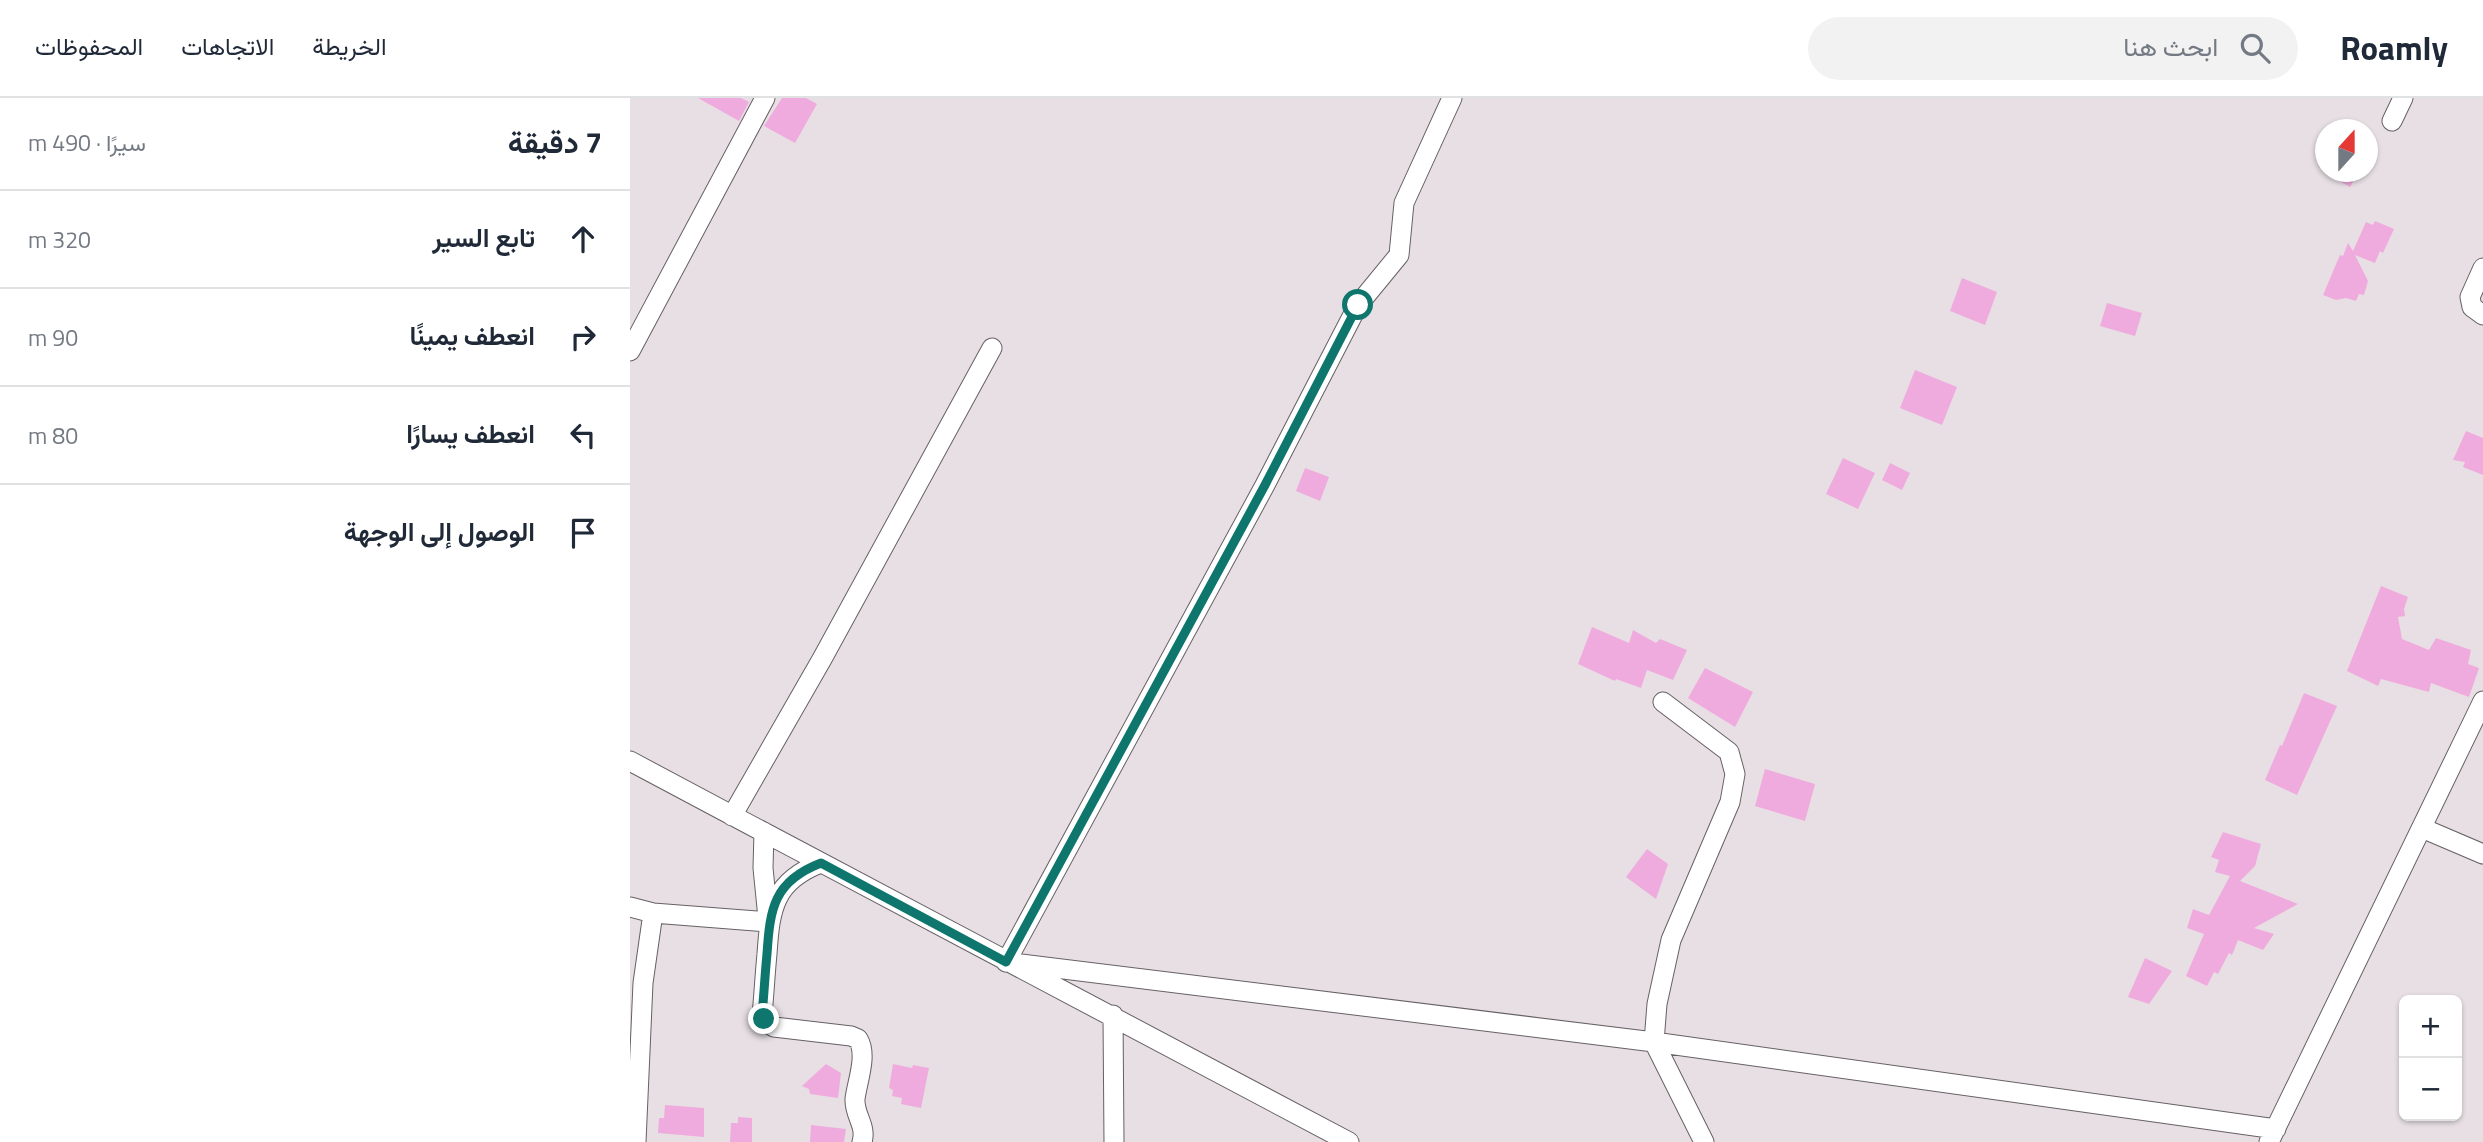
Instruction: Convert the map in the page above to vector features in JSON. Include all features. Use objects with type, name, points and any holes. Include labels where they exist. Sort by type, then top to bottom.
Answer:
[{"type":"street","points":[[630,351],[765,98]]},
{"type":"street","points":[[1006,962],[1265,485],[1358,305],[1399,255],[1404,203],[1452,98]]},
{"type":"street","points":[[2392,121],[2403,98]]},
{"type":"street","points":[[2483,268],[2470,297],[2472,307],[2483,315]]},
{"type":"street","points":[[732,816],[822,659],[992,348]]},
{"type":"street","points":[[1006,962],[1654,1042],[2273,1135],[2483,701]]},
{"type":"street","points":[[1663,702],[1730,752],[1735,774],[1730,802],[1671,940],[1657,1004],[1654,1042],[1704,1142]]},
{"type":"street","points":[[630,761],[1349,1142]]},
{"type":"street","points":[[2422,828],[2483,853]]},
{"type":"street","points":[[764,832],[764,886],[769,922]]},
{"type":"street","points":[[821,863],[792,878],[780,891],[773,906],[769,922],[762,1015],[774,1027],[851,1035],[858,1039],[863,1051],[855,1105],[864,1128],[862,1142]]},
{"type":"street","points":[[630,907],[653,912],[769,922]]},
{"type":"street","points":[[636,1142],[643,983],[653,912]]},
{"type":"street","points":[[1113,1015],[1114,1142]]},
{"type":"building","points":[[698,98],[741,98],[749,102],[739,121]]},
{"type":"building","points":[[782,98],[806,98],[817,104],[795,143],[764,126]]},
{"type":"building","points":[[2375,221],[2394,229],[2383,253],[2380,251],[2375,263],[2355,255],[2368,281],[2364,295],[2359,294],[2356,301],[2346,298],[2336,300],[2323,295],[2348,243],[2353,251],[2366,222],[2373,225]]},
{"type":"building","points":[[1962,278],[1997,292],[1985,325],[1950,311]]},
{"type":"building","points":[[2107,303],[2142,313],[2135,336],[2100,326]]},
{"type":"building","points":[[1915,370],[1957,387],[1942,425],[1900,408]]},
{"type":"building","points":[[2466,431],[2483,438],[2483,475],[2463,467],[2465,462],[2453,460]]},
{"type":"building","points":[[1843,458],[1875,473],[1858,509],[1826,494]]},
{"type":"building","points":[[1890,463],[1910,473],[1902,490],[1882,480]]},
{"type":"building","points":[[1305,468],[1329,477],[1320,501],[1296,491]]},
{"type":"building","points":[[2381,586],[2408,597],[2405,616],[2398,617],[2402,639],[2429,650],[2436,638],[2471,650],[2468,664],[2479,668],[2469,697],[2431,683],[2429,692],[2381,679],[2378,686],[2347,671]]},
{"type":"building","points":[[1592,627],[1629,643],[1633,630],[1656,643],[1660,639],[1687,650],[1673,680],[1647,670],[1641,688],[1616,679],[1615,681],[1578,664]]},
{"type":"building","points":[[1705,668],[1753,692],[1735,727],[1688,698]]},
{"type":"building","points":[[2304,693],[2337,706],[2297,795],[2265,780]]},
{"type":"building","points":[[1765,769],[1815,784],[1805,821],[1755,806]]},
{"type":"building","points":[[2223,832],[2261,844],[2255,866],[2240,881],[2298,904],[2254,928],[2274,934],[2263,950],[2238,940],[2232,955],[2229,953],[2218,974],[2214,972],[2207,986],[2186,976],[2204,934],[2187,928],[2193,909],[2209,915],[2230,876],[2215,872],[2219,860],[2211,857]]},
{"type":"building","points":[[1647,849],[1668,864],[1656,899],[1626,877]]},
{"type":"building","points":[[2145,958],[2172,971],[2149,1004],[2128,997]]},
{"type":"building","points":[[826,1064],[841,1073],[838,1098],[810,1094],[809,1089],[802,1086]]},
{"type":"building","points":[[893,1064],[929,1068],[921,1108],[901,1104],[902,1098],[892,1096],[893,1090],[889,1088]]},
{"type":"building","points":[[665,1105],[704,1108],[704,1137],[658,1133],[659,1118],[664,1118]]},
{"type":"building","points":[[738,1117],[752,1118],[752,1142],[730,1142],[731,1123],[738,1123]]},
{"type":"building","points":[[811,1125],[846,1129],[844,1142],[810,1142]]},
{"type":"route","points":[[764,1019],[762,1015],[769,922],[773,906],[780,891],[792,878],[821,863],[1006,962],[1265,485],[1358,305]]}]
